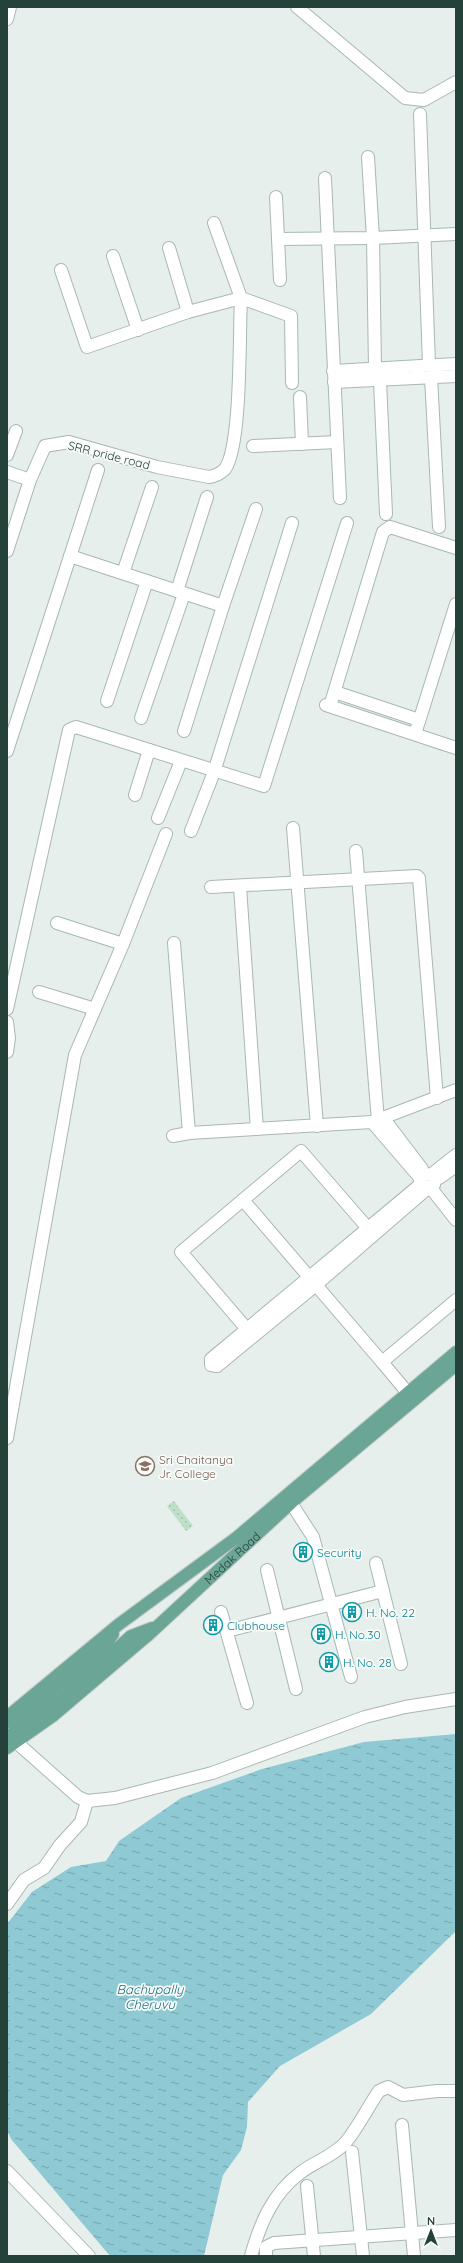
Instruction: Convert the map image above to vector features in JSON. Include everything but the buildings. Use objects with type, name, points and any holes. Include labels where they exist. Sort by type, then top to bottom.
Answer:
[{"type":"main road","name":"Medak Road","points":[[7,1716],[118,1625],[236,1538],[456,1352]]},
{"type":"main road","name":"Medak Road","points":[[10,1742],[54,1715],[159,1626],[291,1504],[456,1364]]},
{"type":"main road","points":[[7,1728],[104,1648],[118,1625]]},
{"type":"main road","points":[[10,1742],[64,1697],[131,1636],[159,1626]]},
{"type":"street","points":[[7,19],[10,7]]},
{"type":"street","points":[[297,7],[405,98],[424,100],[456,82]]},
{"type":"street","points":[[420,114],[430,371],[439,527]]},
{"type":"street","points":[[368,156],[386,514]]},
{"type":"street","points":[[325,178],[340,498]]},
{"type":"street","points":[[276,197],[280,280]]},
{"type":"street","points":[[214,223],[241,298]]},
{"type":"street","points":[[278,239],[373,238],[456,234]]},
{"type":"street","points":[[168,248],[188,312]]},
{"type":"street","points":[[113,256],[138,330]]},
{"type":"street","points":[[60,270],[87,347],[188,312],[241,298],[290,316],[292,383]]},
{"type":"street","name":"SRR pride road","points":[[7,551],[10,532],[45,446],[69,442],[157,467],[209,477],[217,476],[225,468],[236,439],[241,298]]},
{"type":"street","points":[[334,377],[430,371],[456,364]]},
{"type":"street","points":[[430,371],[456,376]]},
{"type":"street","points":[[300,397],[302,444]]},
{"type":"street","points":[[7,455],[16,431]]},
{"type":"street","points":[[253,446],[337,442]]},
{"type":"street","points":[[7,751],[10,734],[98,470]]},
{"type":"street","points":[[7,472],[30,480]]},
{"type":"street","points":[[124,573],[152,487]]},
{"type":"street","points":[[142,718],[181,592],[207,497]]},
{"type":"street","points":[[184,730],[223,606],[256,509]]},
{"type":"street","points":[[191,831],[214,772],[292,523]]},
{"type":"street","points":[[7,1009],[69,730],[76,727],[214,772],[264,786],[347,523]]},
{"type":"street","points":[[456,548],[390,527],[382,532],[335,692],[328,706],[456,748]]},
{"type":"street","points":[[70,556],[223,606]]},
{"type":"street","points":[[107,701],[147,581]]},
{"type":"street","points":[[415,734],[456,604]]},
{"type":"street","points":[[335,692],[419,720]]},
{"type":"street","points":[[135,795],[149,750]]},
{"type":"street","points":[[158,818],[181,761]]},
{"type":"street","points":[[294,828],[318,1126]]},
{"type":"street","points":[[7,1438],[75,1055],[123,944],[166,834]]},
{"type":"street","points":[[356,851],[378,1121],[428,1181],[456,1220]]},
{"type":"street","points":[[211,887],[240,887],[414,875],[419,878],[437,1098]]},
{"type":"street","points":[[240,887],[257,1129]]},
{"type":"street","points":[[57,923],[123,944]]},
{"type":"street","points":[[174,943],[189,1133]]},
{"type":"street","points":[[39,992],[95,1009]]},
{"type":"street","points":[[7,1022],[7,1052]]},
{"type":"street","points":[[173,1136],[189,1133],[378,1121],[456,1090]]},
{"type":"street","points":[[371,1232],[301,1151],[181,1252],[250,1333],[371,1232],[456,1155]]},
{"type":"street","points":[[428,1181],[456,1166]]},
{"type":"street","points":[[428,1181],[456,1208]]},
{"type":"street","points":[[243,1200],[408,1392]]},
{"type":"street","points":[[382,1362],[456,1300]]},
{"type":"street","points":[[291,1504],[313,1537],[351,1677]]},
{"type":"street","points":[[376,1563],[401,1664]]},
{"type":"street","points":[[267,1570],[296,1689]]},
{"type":"street","points":[[227,1631],[383,1591]]},
{"type":"street","points":[[221,1612],[247,1703]]},
{"type":"street","points":[[10,1742],[78,1797],[87,1801],[115,1798],[212,1772],[365,1717],[405,1707],[456,1699]]},
{"type":"street","points":[[7,1904],[24,1880],[44,1868],[60,1845],[81,1822],[87,1801]]},
{"type":"street","points":[[251,2256],[262,2222],[268,2209],[281,2191],[300,2173],[345,2143],[379,2091],[388,2087],[403,2095],[437,2091],[456,2091]]},
{"type":"street","points":[[402,2125],[414,2256]]},
{"type":"street","points":[[352,2152],[363,2256]]},
{"type":"street","points":[[7,2171],[89,2256]]},
{"type":"street","points":[[307,2186],[314,2256]]},
{"type":"street","points":[[266,2256],[266,2246],[269,2244],[412,2232],[456,2230]]},
{"type":"green space","points":[[174,1501],[193,1526],[186,1531],[167,1506]]},
{"type":"water","name":"Bachupally Cheruvu","points":[[456,1734],[456,1931],[371,2014],[280,2066],[248,2102],[247,2127],[241,2150],[223,2175],[204,2256],[110,2256],[11,2139],[7,2130],[7,1924],[32,1892],[71,1867],[106,1861],[119,1841],[181,1798],[262,1769],[364,1742]]},
{"type":"place","name":"Sri Chaitanya Jr. College","points":[[145,1466]]},
{"type":"place","name":"Security","points":[[303,1552]]},
{"type":"place","name":"H. No. 22","points":[[352,1612]]},
{"type":"place","name":"Clubhouse","points":[[213,1625]]},
{"type":"place","name":"H. No.30","points":[[321,1634]]},
{"type":"place","name":"H. No. 28","points":[[329,1662]]}]
